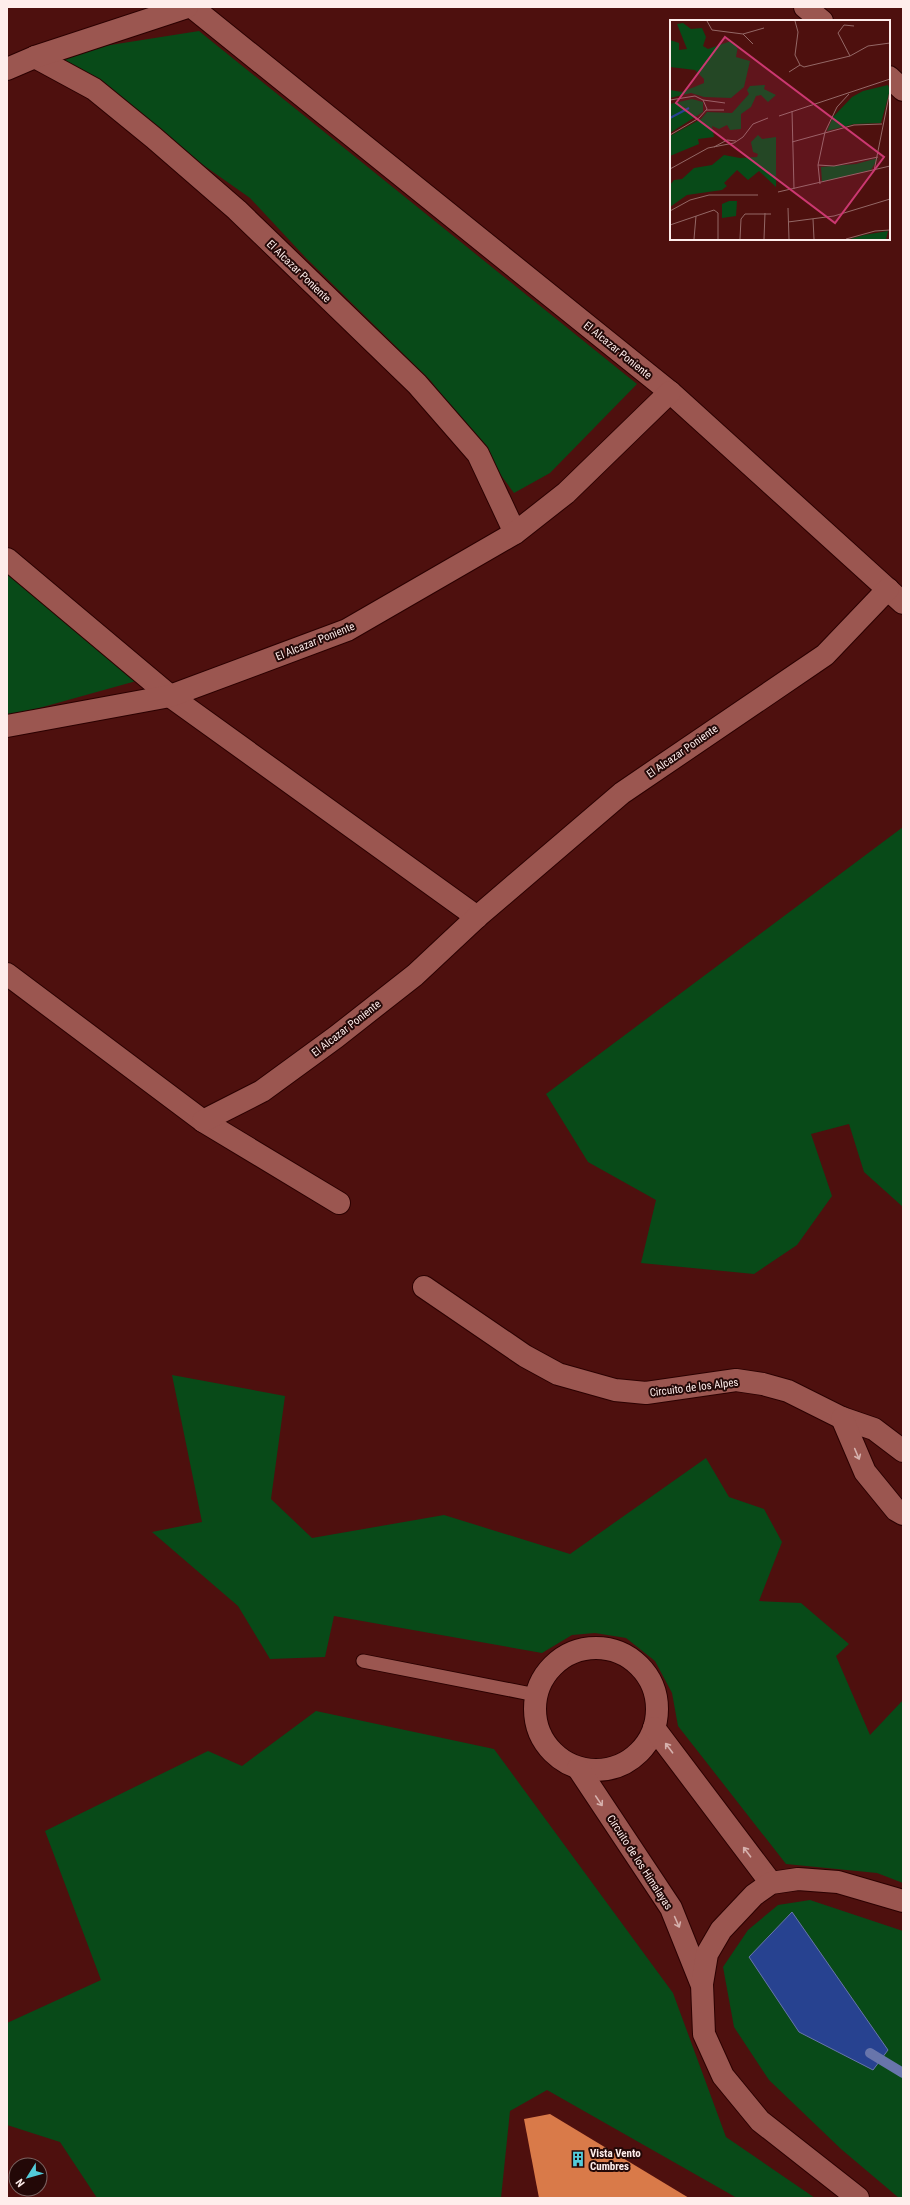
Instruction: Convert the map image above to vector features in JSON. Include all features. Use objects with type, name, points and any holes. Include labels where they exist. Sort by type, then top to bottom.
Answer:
[{"type":"street","points":[[7,69],[34,57],[187,7]]},
{"type":"street","name":"El Alcazar Poniente","points":[[192,7],[670,392],[895,596],[825,655],[622,792],[477,917],[415,975],[336,1037],[262,1091],[203,1121]]},
{"type":"street","points":[[805,7],[821,20]]},
{"type":"street","name":"El Alcazar Poniente","points":[[34,57],[94,89],[154,138],[237,210],[417,384],[478,454],[515,532]]},
{"type":"street","points":[[890,78],[903,90]]},
{"type":"street","name":"El Alcazar Poniente","points":[[7,726],[170,696],[347,630],[515,532],[566,493],[670,392]]},
{"type":"street","points":[[7,560],[170,696],[477,917]]},
{"type":"street","points":[[7,974],[203,1121],[339,1203]]},
{"type":"street","name":"Circuito de los Alpes","points":[[424,1286],[525,1356],[558,1374],[584,1383],[615,1390],[646,1393],[736,1380],[756,1383],[788,1391],[842,1418],[874,1429],[903,1451]]},
{"type":"street","points":[[842,1418],[865,1472],[896,1510],[903,1514]]},
{"type":"street","points":[[598,1648],[625,1655],[646,1674],[657,1700],[654,1728],[643,1749],[624,1764],[601,1771],[578,1768],[559,1758],[544,1743],[536,1723],[536,1695],[548,1670],[570,1653],[598,1648]]},
{"type":"street","points":[[654,1728],[771,1883]]},
{"type":"street","name":"Circuito de los Himalayas","points":[[578,1768],[671,1908],[702,1984]]},
{"type":"street","name":"Circuito de los Himalayas","points":[[858,2198],[760,2122],[723,2076],[704,2034],[702,1984],[707,1954],[721,1930],[754,1895],[771,1883],[798,1879],[838,1882],[903,1902]]},
{"type":"lane","points":[[363,1662],[536,1695]]},
{"type":"green space","points":[[199,31],[637,384],[550,473],[514,493],[431,381],[306,258],[250,198],[47,55]]},
{"type":"green space","points":[[7,566],[147,678],[7,717]]},
{"type":"green space","points":[[903,827],[903,1207],[864,1172],[849,1124],[811,1134],[832,1196],[797,1245],[754,1274],[641,1263],[656,1200],[588,1162],[546,1094]]},
{"type":"green space","points":[[172,1375],[285,1396],[271,1499],[312,1538],[444,1515],[570,1554],[706,1458],[729,1497],[764,1509],[782,1542],[759,1601],[801,1603],[849,1644],[836,1656],[870,1735],[903,1700],[903,1883],[877,1873],[786,1864],[678,1726],[672,1693],[655,1661],[626,1638],[595,1633],[572,1635],[542,1653],[334,1616],[325,1657],[270,1659],[238,1606],[152,1532],[202,1522]]},
{"type":"green space","points":[[316,1711],[494,1749],[673,1993],[726,2137],[815,2198],[737,2198],[547,2090],[510,2111],[501,2198],[97,2198],[60,2142],[7,2125],[7,2023],[101,1980],[45,1831],[208,1751],[242,1766]]},
{"type":"green space","points":[[810,1900],[903,1931],[903,2198],[899,2198],[841,2149],[769,2080],[734,2027],[723,1967],[748,1930],[778,1905]]},
{"type":"water","points":[[792,1912],[888,2050],[873,2070],[799,2032],[749,1957]]},
{"type":"building","name":"Vista Vento Cumbres","points":[[550,2114],[689,2198],[539,2198],[524,2119]]},
{"type":"waterway","points":[[870,2053],[903,2073]]},
{"type":"place","name":"Vista Vento Cumbres","points":[[578,2159]]}]
